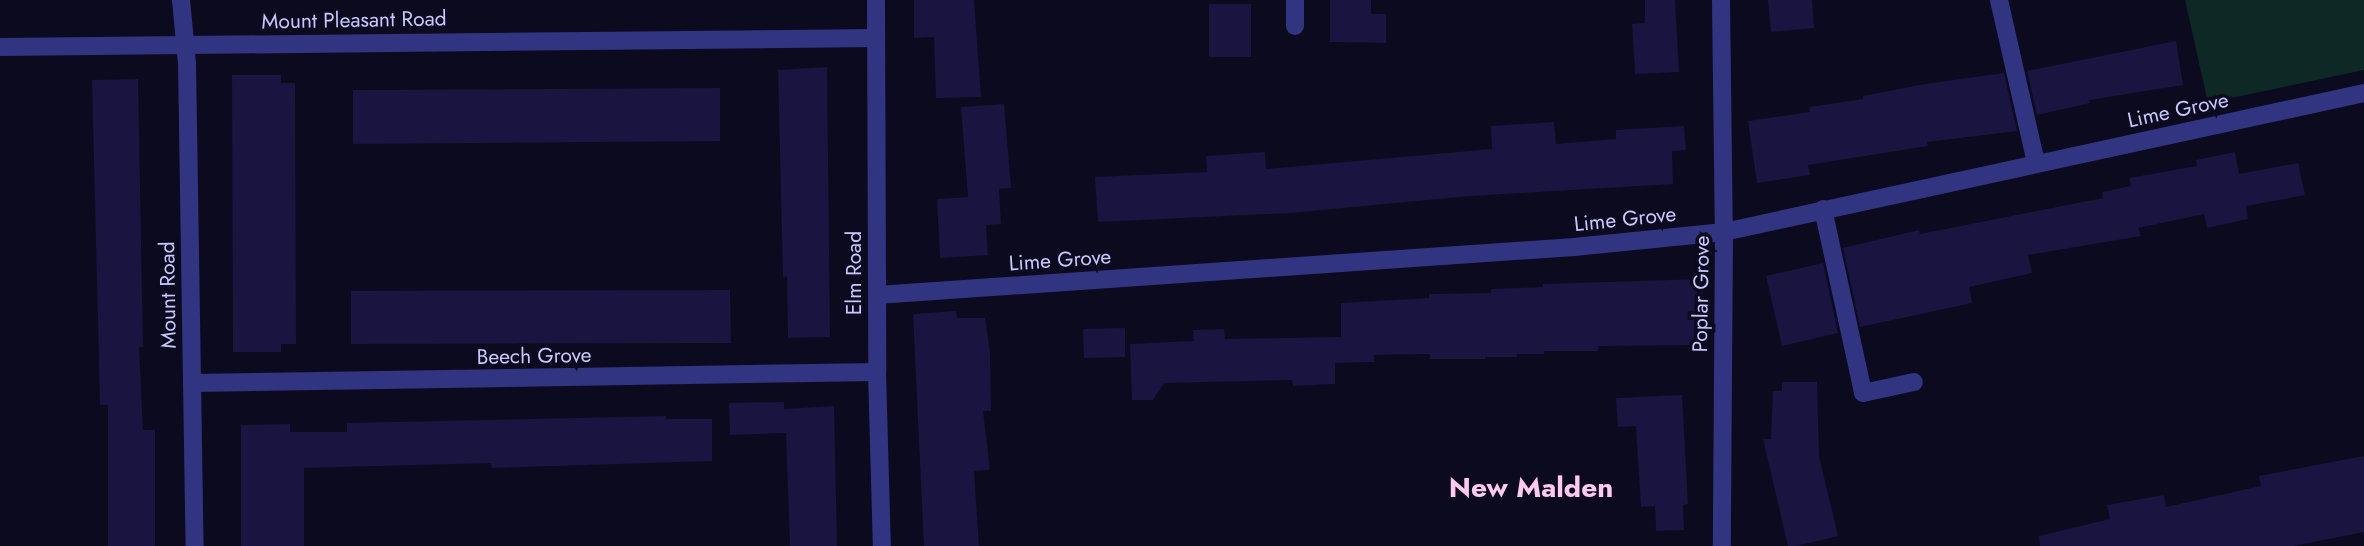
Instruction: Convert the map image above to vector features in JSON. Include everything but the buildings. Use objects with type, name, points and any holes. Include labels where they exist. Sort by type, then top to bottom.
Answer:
[{"type":"street","name":"Mount Road","points":[[181,0],[187,63],[195,546]]},
{"type":"street","name":"Elm Road","points":[[876,0],[877,372],[882,546]]},
{"type":"street","points":[[1295,0],[1295,26]]},
{"type":"street","name":"Poplar Grove","points":[[1721,0],[1724,232],[1722,546]]},
{"type":"street","points":[[1999,0],[2036,163]]},
{"type":"street","name":"Mount Pleasant Road","points":[[0,47],[876,38]]},
{"type":"street","name":"Lime Grove","points":[[877,295],[1560,248],[1724,232],[2364,93]]},
{"type":"street","points":[[1823,209],[1863,393],[1914,382]]},
{"type":"street","name":"Beech Grove","points":[[192,383],[877,372]]},
{"type":"green space","points":[[2185,0],[2364,0],[2364,70],[2208,103]]},
{"type":"district","name":"New Malden","points":[[1531,488]]}]
